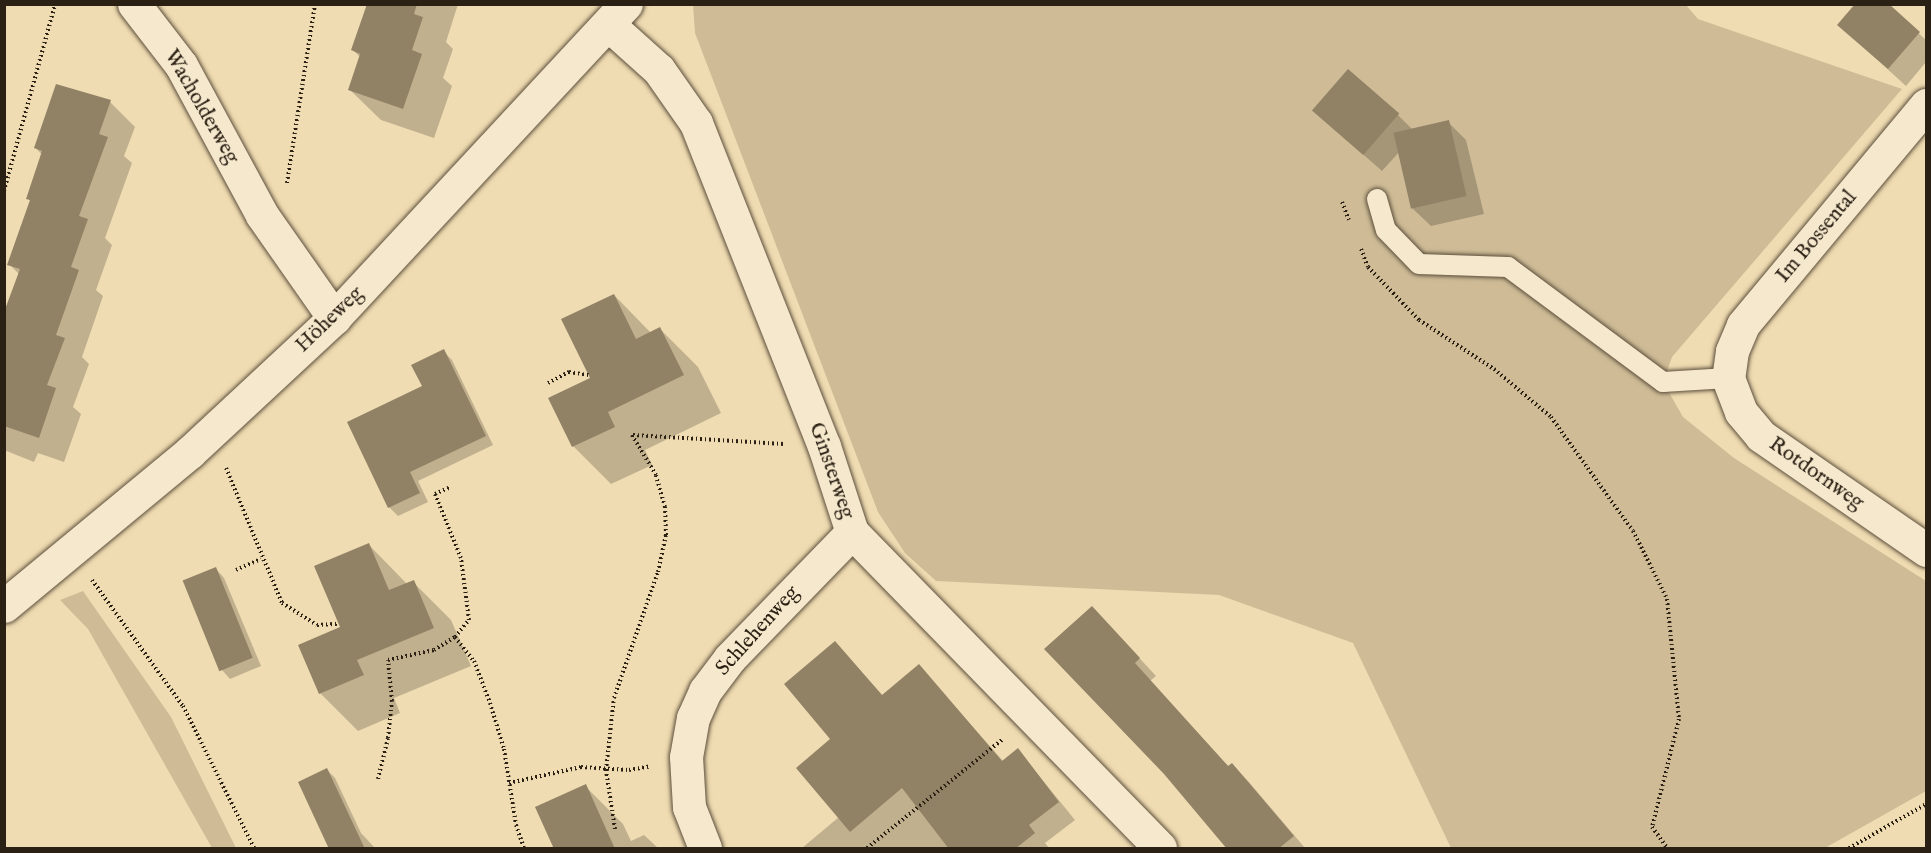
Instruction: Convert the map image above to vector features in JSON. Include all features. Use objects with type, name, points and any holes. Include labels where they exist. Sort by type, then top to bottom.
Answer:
[{"type":"street","name":"Wacholderweg","points":[[134,4],[181,65],[262,215],[334,318]]},
{"type":"street","name":"Höheweg","points":[[4,606],[71,553],[211,432],[334,318],[618,15]]},
{"type":"street","name":"Ginsterweg","points":[[618,15],[696,123],[824,447],[852,532],[1160,849]]},
{"type":"street","name":"Im Bossental","points":[[1728,378],[1732,351],[1743,325],[1926,105]]},
{"type":"street","name":"Rotdornweg","points":[[1728,378],[1741,412],[1761,436],[1926,550]]},
{"type":"street","name":"Schlehenweg","points":[[705,849],[689,807],[686,757],[693,718],[705,691],[730,658],[852,532]]},
{"type":"lane","points":[[1377,199],[1386,230],[1419,264],[1508,267],[1663,382],[1728,378]]},
{"type":"path","points":[[4,191],[55,4]]},
{"type":"path","points":[[262,215],[285,194],[315,4]]},
{"type":"path","points":[[1342,202],[1350,224]]},
{"type":"path","points":[[1359,245],[1368,267],[1419,320],[1494,369],[1551,417],[1633,531],[1667,599],[1679,719],[1652,827],[1667,849]]},
{"type":"path","points":[[548,383],[569,372],[589,375]]},
{"type":"path","points":[[211,432],[261,559],[282,603],[317,625],[339,624]]},
{"type":"path","points":[[615,829],[606,770],[615,698],[658,572],[666,535],[665,507],[656,475],[632,435],[824,447]]},
{"type":"path","points":[[378,779],[388,738],[392,701],[388,660],[419,655],[455,637],[469,620],[468,591],[461,558],[435,494],[451,487]]},
{"type":"path","points":[[71,553],[183,706],[254,849]]},
{"type":"path","points":[[236,570],[261,559]]},
{"type":"path","points":[[455,637],[474,661],[504,749],[524,849]]},
{"type":"path","points":[[867,849],[1032,716]]},
{"type":"path","points":[[509,783],[581,767],[606,770],[652,766],[686,757]]},
{"type":"path","points":[[1849,849],[1926,804]]},
{"type":"shaded area","points":[[693,5],[1686,5],[1698,19],[1902,89],[1672,357],[1663,382],[1683,417],[1734,458],[1926,581],[1926,791],[1825,848],[1451,848],[1353,643],[1219,595],[936,581],[905,553],[878,512],[695,33]]},
{"type":"shaded area","points":[[83,591],[171,717],[236,848],[212,848],[88,629],[60,600]]},
{"type":"building","points":[[367,4],[417,4],[414,14],[423,17],[412,50],[422,54],[403,109],[348,90],[360,54],[351,50]]},
{"type":"building","points":[[1855,4],[1889,4],[1920,32],[1888,69],[1837,25]]},
{"type":"building","points":[[1348,69],[1399,114],[1363,155],[1312,111]]},
{"type":"building","points":[[56,84],[111,100],[99,134],[108,137],[79,216],[88,219],[71,267],[79,270],[56,335],[65,338],[47,385],[56,388],[39,438],[4,426],[4,312],[20,269],[7,265],[30,200],[26,199],[42,151],[34,148]]},
{"type":"building","points":[[1449,120],[1467,196],[1411,209],[1393,133]]},
{"type":"building","points":[[614,294],[636,339],[660,327],[684,375],[608,412],[615,427],[572,447],[548,398],[590,378],[561,319]]},
{"type":"building","points":[[444,349],[486,436],[410,472],[420,493],[388,508],[347,422],[422,386],[411,365]]},
{"type":"building","points":[[369,543],[389,590],[414,580],[434,628],[357,660],[364,675],[319,694],[298,645],[340,627],[314,566]]},
{"type":"building","points":[[216,567],[253,658],[219,671],[183,580]]},
{"type":"building","points":[[1092,606],[1140,658],[1135,663],[1228,766],[1232,763],[1294,836],[1278,849],[1227,849],[1164,774],[1044,649]]},
{"type":"building","points":[[835,641],[882,695],[919,664],[1002,761],[1018,748],[1059,802],[1029,825],[1035,833],[1015,849],[949,849],[902,788],[850,832],[796,768],[830,739],[784,684]]},
{"type":"building","points":[[327,768],[365,849],[329,849],[298,782]]},
{"type":"building","points":[[586,784],[615,849],[554,849],[535,807]]}]
